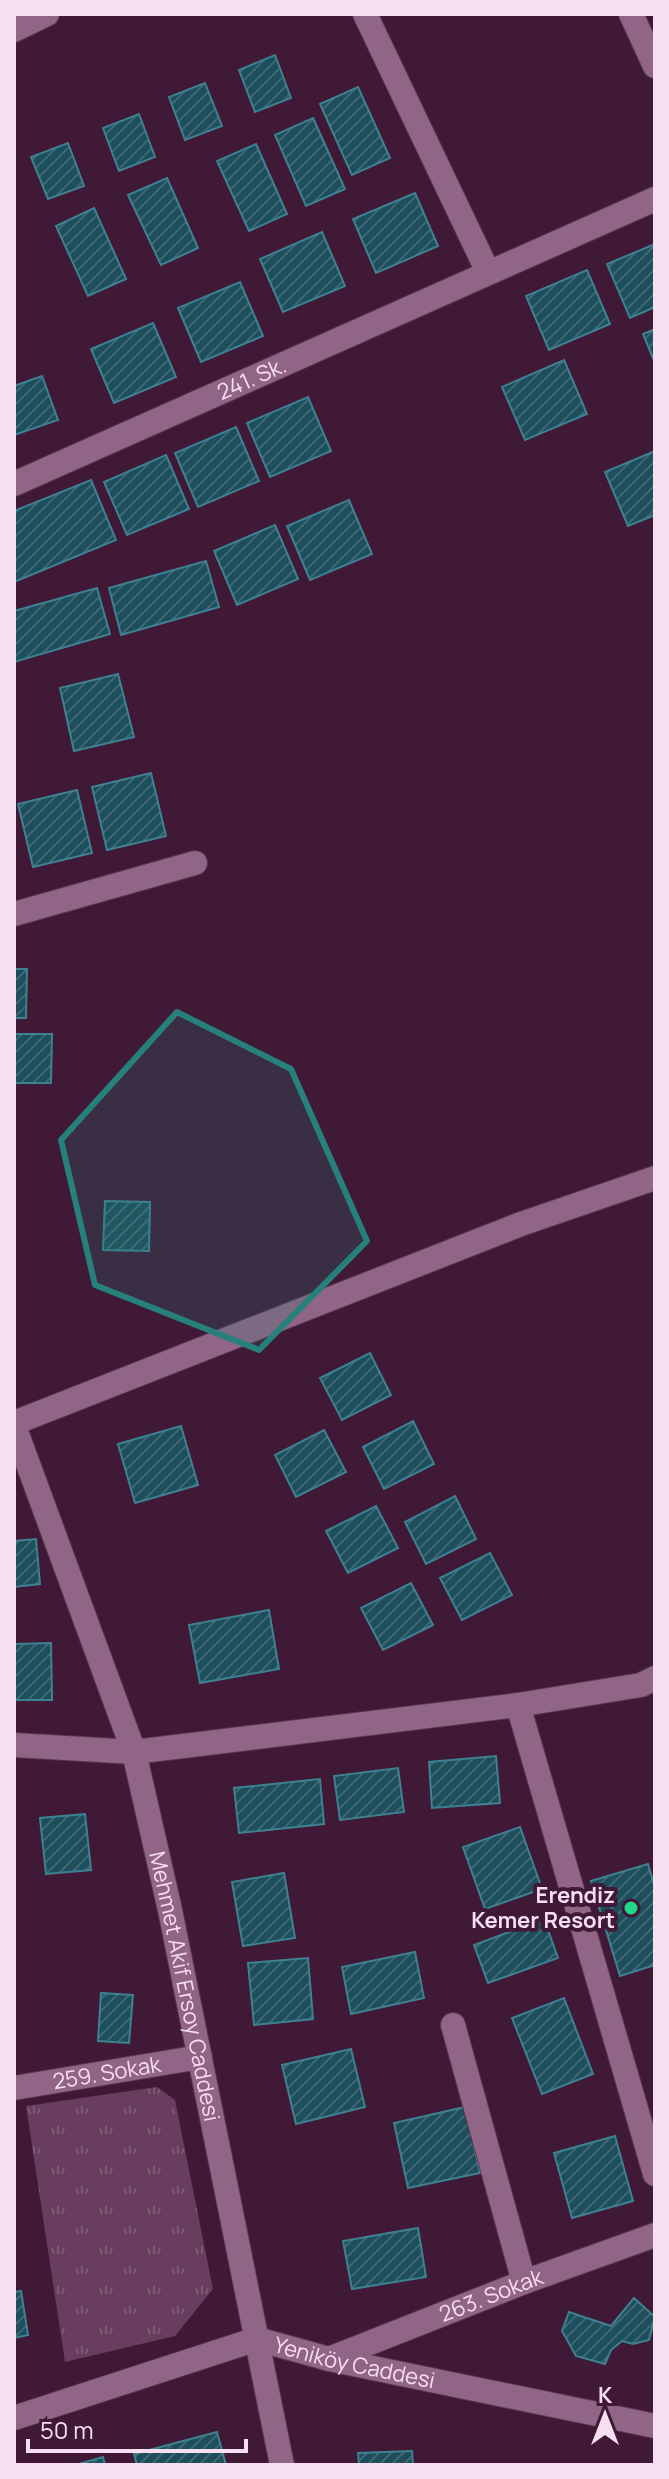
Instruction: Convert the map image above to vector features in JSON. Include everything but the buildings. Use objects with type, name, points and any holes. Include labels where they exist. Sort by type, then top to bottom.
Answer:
[{"type":"street","points":[[14,30],[47,14]]},
{"type":"street","points":[[365,14],[488,272]]},
{"type":"street","points":[[631,14],[655,66]]},
{"type":"street","name":"241. Sk.","points":[[14,484],[655,199]]},
{"type":"street","points":[[14,914],[195,863]]},
{"type":"street","points":[[14,1425],[521,1224],[655,1178]]},
{"type":"street","name":"Mehmet Akif Ersoy Caddesi","points":[[14,1425],[134,1752],[200,2057],[282,2465]]},
{"type":"street","points":[[14,1745],[134,1752],[518,1705],[641,1685],[655,1678]]},
{"type":"street","points":[[518,1705],[655,2174]]},
{"type":"street","points":[[453,2025],[524,2282]]},
{"type":"street","name":"259. Sokak","points":[[14,2088],[200,2057]]},
{"type":"street","name":"263. Sokak","points":[[329,2359],[524,2282],[655,2235]]},
{"type":"street","name":"Yeniköy Caddesi","points":[[14,2418],[257,2339],[329,2359],[655,2426]]},
{"type":"highlighted area","points":[[177,1012],[291,1069],[367,1241],[259,1350],[95,1285],[61,1140]]},
{"type":"green space","points":[[157,2087],[175,2100],[213,2289],[175,2336],[65,2362],[26,2106]]},
{"type":"place","name":"Erendiz Kemer Resort","points":[[631,1908]]}]
